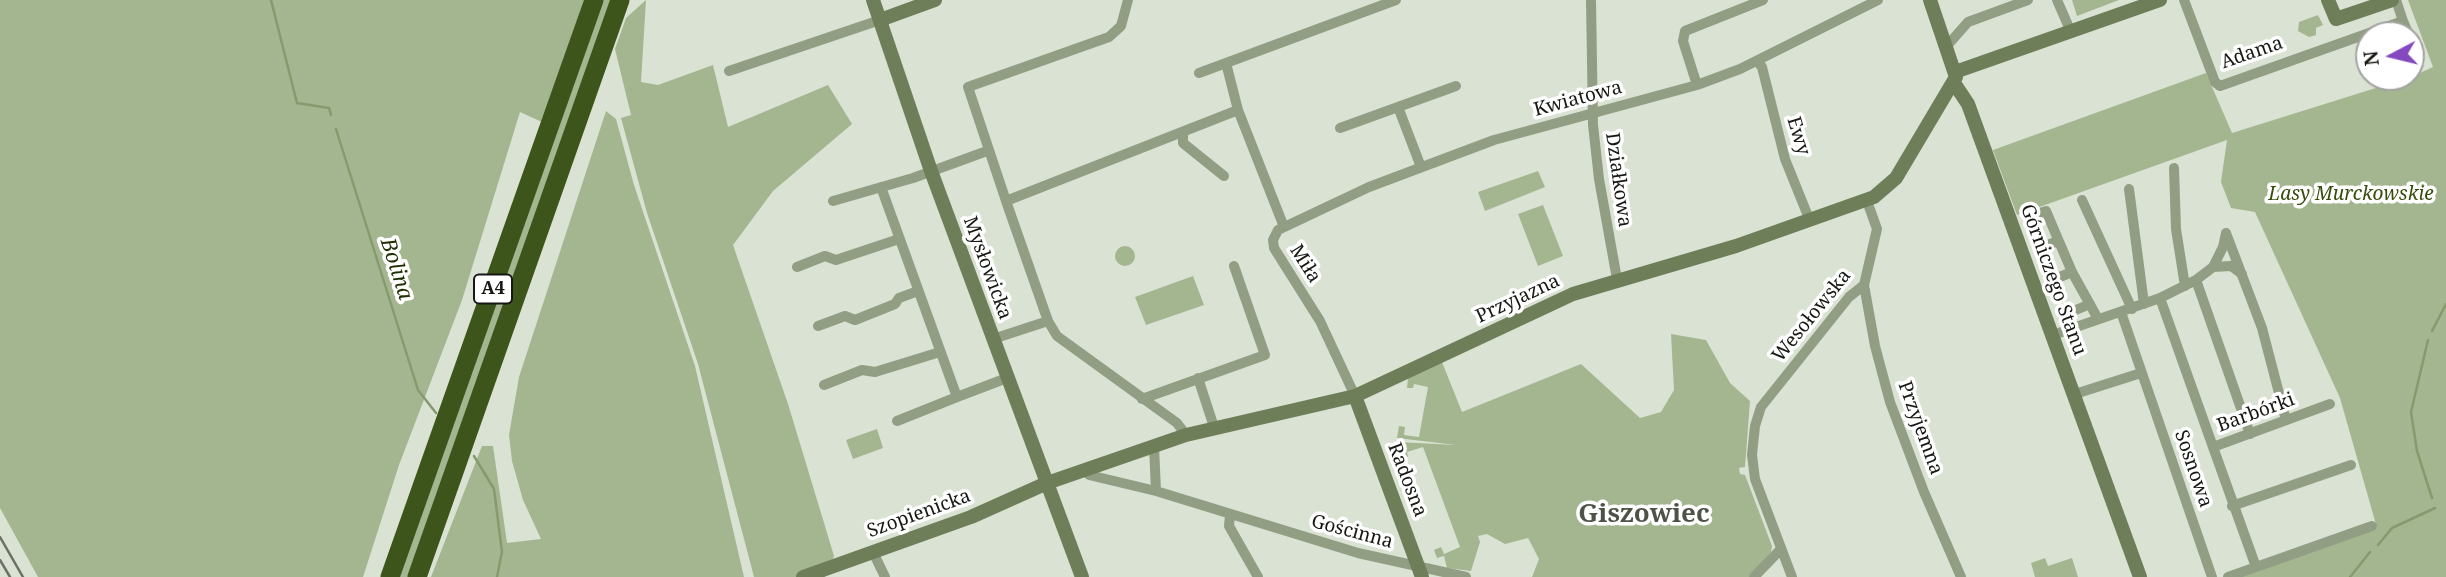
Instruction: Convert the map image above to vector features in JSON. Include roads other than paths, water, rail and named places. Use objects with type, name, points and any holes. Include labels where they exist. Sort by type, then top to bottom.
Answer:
[{"type":"highway","name":"A4","points":[[390,577],[594,0]]},
{"type":"highway","name":"A4","points":[[417,577],[620,0]]},
{"type":"street","name":"Mysłowicka","points":[[873,0],[931,171],[1082,577]]},
{"type":"street","points":[[729,71],[935,0]]},
{"type":"street","points":[[1128,0],[1121,26],[1109,37],[968,87],[987,151],[1048,321],[1057,336],[1177,423],[1186,435]]},
{"type":"street","points":[[1199,73],[1396,0]]},
{"type":"street","name":"Działkowa","points":[[1591,0],[1592,112],[1599,179],[1617,279]]},
{"type":"street","points":[[1697,85],[1683,41],[1685,31],[1690,26],[1746,3],[1763,0]]},
{"type":"street","name":"Kwiatowa","points":[[1284,227],[1421,167],[1494,140],[1697,85],[1757,61],[1878,0]]},
{"type":"street","name":"Górniczego Stanu","points":[[1930,0],[1955,78],[1966,99],[2140,577]]},
{"type":"street","points":[[1946,47],[1968,22],[2025,0]]},
{"type":"street","points":[[2057,0],[2071,32]]},
{"type":"street","points":[[1955,78],[2160,0]]},
{"type":"street","name":"Adama","points":[[2184,0],[2215,82],[2220,86],[2355,37]]},
{"type":"street","points":[[2328,0],[2344,41]]},
{"type":"street","points":[[2336,19],[2354,6],[2394,0],[2403,21]]},
{"type":"street","name":"Ewy","points":[[1757,61],[1762,67],[1785,159],[1810,221]]},
{"type":"street","name":"Miła","points":[[1226,63],[1238,110],[1284,227],[1274,234],[1274,248],[1320,321],[1354,396]]},
{"type":"street","name":"Przyjazna","points":[[1047,483],[1214,427],[1354,396],[1560,300],[1617,279],[1706,256],[1867,201],[1886,189],[1896,178],[1955,78]]},
{"type":"street","points":[[1340,128],[1456,86]]},
{"type":"street","points":[[1398,107],[1421,167]]},
{"type":"street","points":[[1006,201],[1238,110]]},
{"type":"street","points":[[1184,132],[1183,143],[1224,176]]},
{"type":"street","points":[[833,201],[987,151]]},
{"type":"street","points":[[2174,169],[2176,229],[2190,283],[2250,434]]},
{"type":"street","points":[[881,187],[957,397]]},
{"type":"street","points":[[2129,189],[2144,304]]},
{"type":"street","name":"Sosnowa","points":[[2082,200],[2126,310],[2141,373],[2212,577]]},
{"type":"street","name":"Wesołowska","points":[[1782,549],[1752,468],[1755,426],[1761,407],[1849,297],[1864,285],[1877,229],[1867,201]]},
{"type":"street","points":[[2027,217],[2046,211],[2072,272],[2098,319]]},
{"type":"street","points":[[2053,335],[2160,298],[2190,283],[2213,267],[2223,247],[2226,233],[2262,328],[2286,421]]},
{"type":"street","points":[[797,267],[825,256],[836,260],[900,239]]},
{"type":"street","points":[[2040,248],[2058,241]]},
{"type":"street","points":[[1142,399],[1265,355],[1234,266]]},
{"type":"street","points":[[2213,267],[2231,266],[2244,275]]},
{"type":"street","points":[[2050,281],[2072,272]]},
{"type":"street","name":"Przyjemna","points":[[1864,285],[1875,346],[1890,402],[1961,577]]},
{"type":"street","points":[[818,326],[845,316],[855,320],[895,304],[899,298],[918,291]]},
{"type":"street","name":"Sosnowa","points":[[2160,298],[2213,447]]},
{"type":"street","points":[[2064,315],[2090,304]]},
{"type":"street","points":[[993,339],[1048,321]]},
{"type":"street","points":[[824,385],[862,370],[875,372],[940,352]]},
{"type":"street","points":[[2075,394],[2141,373]]},
{"type":"street","points":[[897,421],[1007,377]]},
{"type":"street","points":[[1198,378],[1214,427]]},
{"type":"street","name":"Radosna","points":[[1354,396],[1421,572]]},
{"type":"street","name":"Barbórki","points":[[2256,567],[2213,447],[2330,404]]},
{"type":"street","points":[[1154,446],[1156,491]]},
{"type":"street","points":[[2232,506],[2351,465]]},
{"type":"street","name":"Gościnna","points":[[1085,470],[1089,475],[1156,491],[1421,572],[1466,577]]},
{"type":"street","name":"Szopienicka","points":[[803,577],[971,517],[1047,483]]},
{"type":"street","points":[[1230,515],[1229,526],[1258,577]]},
{"type":"street","points":[[2228,577],[2372,526]]},
{"type":"street","points":[[1754,577],[1782,549],[1792,577]]},
{"type":"street","points":[[873,552],[885,577]]},
{"type":"waterway","name":"Bolina","points":[[271,0],[297,103],[329,108],[331,115]]},
{"type":"waterway","name":"Bolina","points":[[336,129],[418,390],[436,413]]},
{"type":"waterway","points":[[2432,331],[2446,304]]},
{"type":"waterway","points":[[2428,340],[2411,412],[2417,451],[2432,498]]},
{"type":"waterway","name":"Bolina","points":[[474,456],[494,489],[502,552],[497,577]]},
{"type":"waterway","points":[[2378,545],[2392,528],[2435,508]]},
{"type":"waterway","points":[[2350,577],[2370,552]]},
{"type":"railway","points":[[0,537],[23,577]]},
{"type":"railway","points":[[0,560],[10,577]]},
{"type":"district","name":"Giszowiec","points":[[1644,515]]},
{"type":"park label","name":"Lasy Murckowskie","points":[[2351,195]]}]
